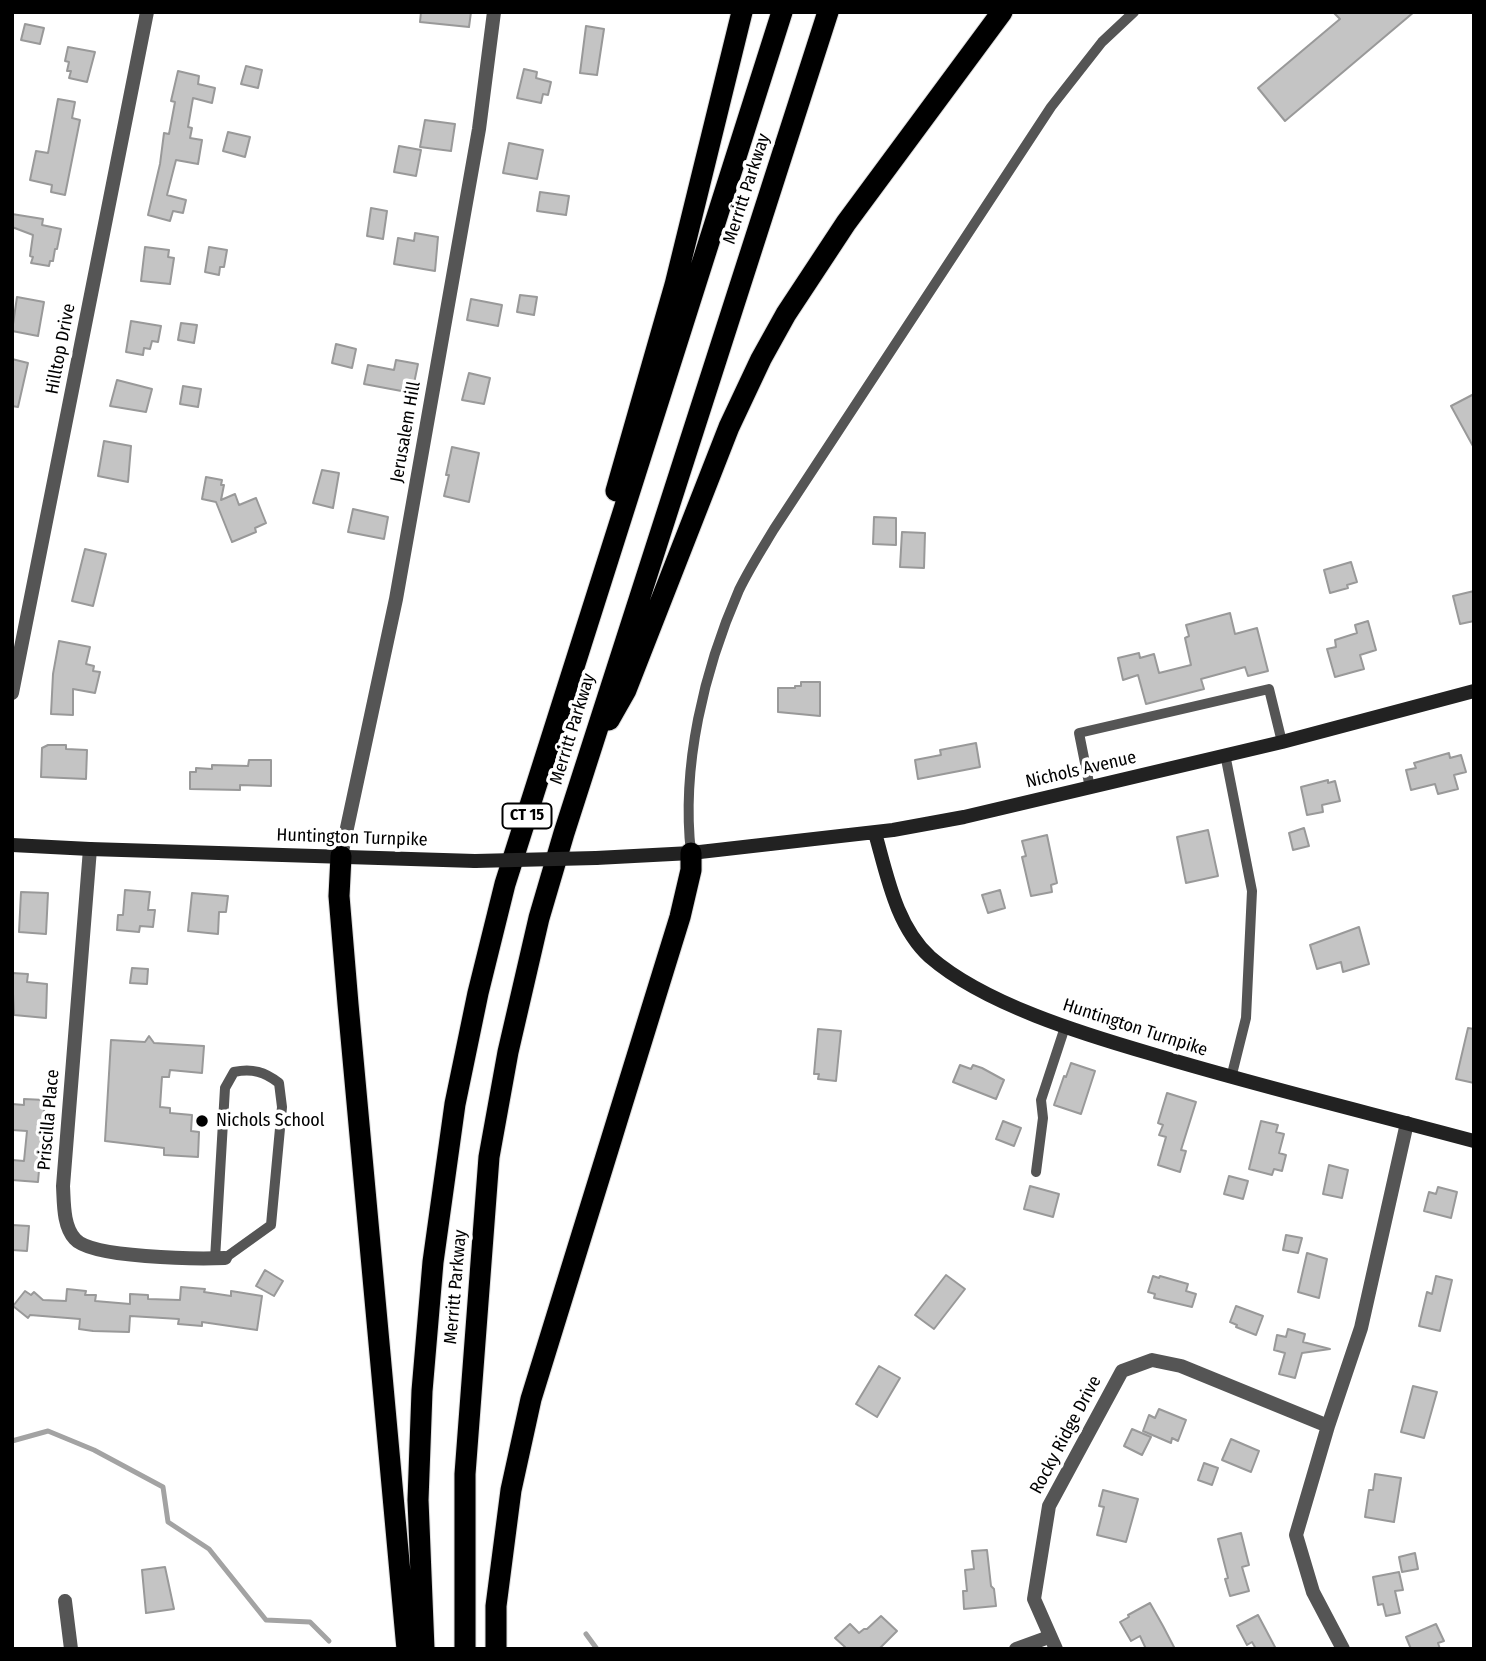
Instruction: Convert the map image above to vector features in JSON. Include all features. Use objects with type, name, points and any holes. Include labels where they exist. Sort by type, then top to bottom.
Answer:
[{"type":"highway","points":[[577,659],[606,525],[675,285],[742,12]]},
{"type":"highway","name":"Merritt Parkway","points":[[424,1649],[418,1500],[422,1391],[433,1262],[455,1104],[478,993],[505,884],[782,12]]},
{"type":"highway","name":"Merritt Parkway","points":[[466,1649],[465,1474],[489,1157],[508,1052],[539,918],[588,755],[828,12]]},
{"type":"highway","points":[[588,755],[626,690],[729,427],[786,314],[846,223],[1002,12]]},
{"type":"highway","points":[[496,1649],[496,1606],[511,1490],[531,1399],[680,917],[691,870],[691,853]]},
{"type":"highway","points":[[341,856],[339,896],[407,1649]]},
{"type":"main road","name":"Nichols Avenue","points":[[691,853],[875,832],[964,817],[1282,742],[1474,691]]},
{"type":"main road","name":"Huntington Turnpike","points":[[875,832],[895,901],[908,928],[929,955],[958,977],[1010,1004],[1065,1027],[1231,1078],[1474,1141]]},
{"type":"main road","name":"Huntington Turnpike","points":[[12,845],[475,861],[691,853]]},
{"type":"street","name":"Hilltop Drive","points":[[12,693],[16,650],[147,12]]},
{"type":"street","name":"Jerusalem Hill","points":[[341,856],[396,599],[479,129],[494,12]]},
{"type":"street","name":"Priscilla Place","points":[[90,849],[63,1186],[66,1220],[74,1238],[85,1247],[109,1253],[220,1258]]},
{"type":"street","points":[[1343,1649],[1314,1592],[1296,1535],[1328,1426],[1361,1328],[1407,1123]]},
{"type":"street","name":"Rocky Ridge Drive","points":[[1052,1643],[1034,1599],[1049,1506],[1122,1371],[1152,1360],[1181,1366],[1328,1426]]},
{"type":"street","points":[[65,1601],[71,1649]]},
{"type":"street","points":[[1016,1649],[1052,1643]]},
{"type":"lane","points":[[691,853],[688,819],[698,716],[721,633],[741,587],[774,529],[1051,107],[1102,41],[1134,12]]},
{"type":"lane","points":[[1090,788],[1079,733],[1269,689],[1282,742]]},
{"type":"lane","points":[[1225,754],[1252,891],[1246,1018],[1231,1078]]},
{"type":"lane","points":[[1036,1172],[1043,1118],[1041,1100],[1065,1027]]},
{"type":"lane","points":[[248,1069],[268,1074],[279,1083],[282,1107],[271,1225],[220,1258],[225,1088],[234,1072],[248,1069]]},
{"type":"building","points":[[421,12],[471,12],[469,27],[420,22]]},
{"type":"building","points":[[1333,12],[1414,12],[1285,121],[1258,88],[1340,19]]},
{"type":"building","points":[[25,24],[44,28],[40,44],[21,40]]},
{"type":"building","points":[[586,26],[604,29],[597,75],[580,73]]},
{"type":"building","points":[[68,47],[95,52],[87,82],[69,78],[69,62],[65,61]]},
{"type":"building","points":[[246,66],[262,70],[258,88],[241,84]]},
{"type":"building","points":[[524,69],[537,72],[536,78],[551,82],[548,95],[543,94],[541,103],[517,98]]},
{"type":"building","points":[[178,71],[199,76],[198,84],[215,88],[212,103],[193,98],[188,127],[192,128],[190,138],[202,140],[198,164],[176,160],[167,195],[186,200],[183,213],[173,211],[170,221],[148,215],[164,133],[169,134],[175,102],[171,101]]},
{"type":"building","points":[[58,99],[75,102],[72,118],[80,120],[65,195],[51,192],[52,185],[30,180],[36,151],[48,153]]},
{"type":"building","points":[[425,120],[455,124],[451,151],[420,147]]},
{"type":"building","points":[[228,132],[250,137],[245,157],[223,151]]},
{"type":"building","points":[[509,143],[543,150],[537,179],[503,173]]},
{"type":"building","points":[[399,146],[421,150],[416,176],[394,172]]},
{"type":"building","points":[[540,192],[569,196],[566,215],[537,211]]},
{"type":"building","points":[[371,208],[387,211],[383,239],[367,236]]},
{"type":"building","points":[[12,214],[43,219],[42,225],[61,229],[57,249],[49,266],[31,263],[33,235],[12,227]]},
{"type":"building","points":[[415,233],[438,237],[435,271],[394,264],[398,238],[414,241]]},
{"type":"building","points":[[145,247],[169,250],[168,257],[174,258],[170,284],[141,281]]},
{"type":"building","points":[[209,247],[227,250],[224,267],[220,267],[219,275],[205,272]]},
{"type":"building","points":[[520,295],[537,297],[534,315],[517,312]]},
{"type":"building","points":[[17,297],[44,302],[38,336],[12,331]]},
{"type":"building","points":[[471,299],[502,305],[498,326],[467,320]]},
{"type":"building","points":[[131,321],[161,326],[158,342],[152,341],[150,349],[144,348],[143,355],[126,352]]},
{"type":"building","points":[[181,323],[197,325],[194,343],[178,340]]},
{"type":"building","points":[[336,344],[356,349],[352,368],[332,363]]},
{"type":"building","points":[[12,359],[28,363],[18,407],[12,406]]},
{"type":"building","points":[[396,360],[418,364],[412,393],[364,384],[368,365],[394,370]]},
{"type":"building","points":[[469,373],[490,378],[484,404],[462,400]]},
{"type":"building","points":[[117,380],[152,389],[146,412],[110,406]]},
{"type":"building","points":[[183,386],[201,389],[198,407],[180,404]]},
{"type":"building","points":[[1474,394],[1474,448],[1451,406]]},
{"type":"building","points":[[104,441],[131,446],[128,482],[98,476]]},
{"type":"building","points":[[452,447],[479,453],[469,502],[444,496]]},
{"type":"building","points":[[322,470],[339,473],[333,508],[313,503]]},
{"type":"building","points":[[206,477],[222,480],[221,485],[224,485],[221,500],[235,494],[239,505],[256,498],[266,523],[255,528],[256,532],[232,542],[216,502],[202,499]]},
{"type":"building","points":[[353,509],[388,517],[384,539],[348,532]]},
{"type":"building","points":[[874,517],[896,518],[896,545],[873,544]]},
{"type":"building","points":[[902,532],[925,533],[924,568],[900,567]]},
{"type":"building","points":[[85,549],[106,554],[93,606],[72,601]]},
{"type":"building","points":[[1351,562],[1357,582],[1347,585],[1348,588],[1330,593],[1324,570]]},
{"type":"building","points":[[1474,591],[1474,621],[1460,624],[1453,596]]},
{"type":"building","points":[[1230,613],[1235,634],[1257,628],[1268,671],[1248,676],[1245,667],[1201,679],[1204,689],[1146,704],[1138,675],[1123,680],[1118,658],[1139,653],[1140,658],[1154,654],[1159,673],[1191,665],[1185,638],[1189,636],[1186,625]]},
{"type":"building","points":[[1368,621],[1376,650],[1360,655],[1364,669],[1335,677],[1327,649],[1336,647],[1335,640],[1357,633],[1355,625]]},
{"type":"building","points":[[59,641],[90,647],[86,664],[94,666],[93,671],[100,672],[95,693],[73,689],[73,715],[51,714],[53,674]]},
{"type":"building","points":[[801,682],[820,682],[820,716],[778,712],[778,688],[795,688],[801,686]]},
{"type":"building","points":[[976,743],[980,767],[918,779],[915,760],[941,755],[940,750]]},
{"type":"building","points":[[48,745],[66,745],[66,749],[87,750],[86,779],[41,777],[42,748]]},
{"type":"building","points":[[1449,753],[1450,758],[1461,755],[1466,772],[1454,775],[1458,789],[1438,794],[1435,784],[1411,790],[1406,770],[1416,768],[1414,763]]},
{"type":"building","points":[[249,760],[271,760],[271,786],[240,785],[240,790],[190,789],[190,772],[196,772],[196,768],[212,769],[212,765],[248,766]]},
{"type":"building","points":[[1328,780],[1328,783],[1335,781],[1340,801],[1322,805],[1323,812],[1307,815],[1301,787]]},
{"type":"building","points":[[1304,828],[1309,846],[1293,850],[1289,833]]},
{"type":"building","points":[[1208,830],[1218,876],[1186,883],[1177,837]]},
{"type":"building","points":[[1047,835],[1057,883],[1051,885],[1052,892],[1031,896],[1022,857],[1026,856],[1022,841]]},
{"type":"building","points":[[125,890],[150,892],[148,910],[155,910],[153,927],[140,926],[139,932],[117,930],[118,915],[123,915]]},
{"type":"building","points":[[1000,890],[1005,908],[988,913],[982,895]]},
{"type":"building","points":[[21,892],[48,893],[46,934],[19,932]]},
{"type":"building","points":[[192,893],[228,896],[226,912],[219,912],[218,934],[188,931]]},
{"type":"building","points":[[1359,927],[1369,964],[1343,972],[1341,962],[1317,969],[1310,945]]},
{"type":"building","points":[[132,968],[148,969],[147,984],[130,983]]},
{"type":"building","points":[[12,973],[28,974],[27,982],[47,984],[46,1018],[14,1015]]},
{"type":"building","points":[[1468,1028],[1474,1029],[1474,1083],[1456,1079]]},
{"type":"building","points":[[818,1029],[841,1031],[836,1081],[818,1079],[819,1074],[814,1074]]},
{"type":"building","points":[[149,1036],[154,1043],[204,1046],[202,1073],[170,1070],[169,1077],[162,1077],[160,1107],[170,1108],[170,1113],[192,1115],[191,1131],[199,1132],[198,1157],[164,1155],[164,1148],[105,1141],[111,1040],[145,1042]]},
{"type":"building","points":[[1071,1063],[1095,1071],[1081,1114],[1054,1105]]},
{"type":"building","points":[[960,1065],[971,1069],[973,1065],[982,1068],[1004,1080],[996,1099],[953,1082]]},
{"type":"building","points":[[1167,1093],[1196,1102],[1181,1150],[1186,1151],[1180,1172],[1158,1165],[1166,1137],[1159,1135],[1163,1125],[1158,1123]]},
{"type":"building","points":[[24,1099],[45,1100],[38,1182],[12,1180],[12,1160],[24,1161],[27,1131],[12,1130],[12,1104],[24,1105]]},
{"type":"building","points":[[1003,1121],[1021,1128],[1014,1146],[996,1139]]},
{"type":"building","points":[[1261,1121],[1278,1125],[1276,1132],[1284,1134],[1279,1153],[1286,1155],[1282,1171],[1274,1169],[1272,1175],[1249,1169]]},
{"type":"building","points":[[1329,1165],[1348,1170],[1342,1198],[1323,1194]]},
{"type":"building","points":[[1229,1176],[1248,1181],[1243,1199],[1224,1194]]},
{"type":"building","points":[[1030,1186],[1059,1194],[1053,1217],[1024,1209]]},
{"type":"building","points":[[1438,1187],[1457,1192],[1451,1218],[1424,1211],[1429,1192],[1436,1194]]},
{"type":"building","points":[[12,1225],[29,1226],[27,1251],[12,1250]]},
{"type":"building","points":[[1286,1235],[1302,1238],[1298,1253],[1283,1250]]},
{"type":"building","points":[[1307,1253],[1327,1259],[1319,1298],[1298,1292]]},
{"type":"building","points":[[265,1270],[283,1281],[274,1296],[256,1286]]},
{"type":"building","points":[[946,1275],[965,1289],[934,1329],[915,1315]]},
{"type":"building","points":[[1153,1276],[1188,1284],[1186,1291],[1196,1294],[1192,1307],[1154,1298],[1155,1294],[1148,1292]]},
{"type":"building","points":[[1436,1276],[1452,1280],[1440,1331],[1419,1326],[1427,1292],[1432,1294]]},
{"type":"building","points":[[181,1287],[205,1289],[204,1292],[231,1296],[231,1291],[262,1296],[257,1330],[202,1322],[202,1326],[178,1324],[179,1319],[130,1316],[129,1332],[93,1331],[79,1329],[80,1319],[30,1315],[28,1318],[13,1306],[25,1291],[31,1295],[34,1292],[43,1300],[66,1301],[67,1289],[86,1291],[85,1295],[96,1295],[95,1301],[130,1304],[130,1294],[148,1295],[148,1299],[180,1300]]},
{"type":"building","points":[[1236,1306],[1263,1316],[1256,1335],[1230,1322]]},
{"type":"building","points":[[1288,1329],[1305,1334],[1303,1342],[1330,1349],[1302,1353],[1295,1378],[1279,1374],[1285,1353],[1274,1350],[1277,1335],[1286,1337]]},
{"type":"building","points":[[879,1366],[900,1378],[877,1417],[856,1404]]},
{"type":"building","points":[[1413,1386],[1437,1392],[1424,1438],[1401,1432]]},
{"type":"building","points":[[1159,1409],[1186,1420],[1178,1441],[1172,1438],[1171,1443],[1143,1431],[1149,1415],[1155,1418]]},
{"type":"building","points":[[1132,1429],[1151,1437],[1142,1455],[1124,1446]]},
{"type":"building","points":[[1231,1439],[1259,1451],[1251,1472],[1222,1460]]},
{"type":"building","points":[[1204,1463],[1218,1468],[1212,1485],[1198,1480]]},
{"type":"building","points":[[1375,1474],[1401,1478],[1394,1522],[1365,1517],[1369,1490],[1373,1490]]},
{"type":"building","points":[[1103,1490],[1138,1499],[1126,1542],[1097,1535],[1104,1507],[1099,1506]]},
{"type":"building","points":[[1241,1533],[1249,1565],[1242,1567],[1249,1591],[1230,1596],[1218,1539]]},
{"type":"building","points":[[987,1550],[996,1606],[964,1609],[963,1591],[967,1591],[965,1570],[974,1569],[972,1551]]},
{"type":"building","points":[[1415,1553],[1418,1569],[1402,1572],[1399,1557]]},
{"type":"building","points":[[165,1567],[174,1609],[146,1613],[142,1570]]},
{"type":"building","points":[[1399,1572],[1403,1590],[1395,1591],[1400,1613],[1386,1616],[1383,1604],[1378,1605],[1373,1577]]},
{"type":"building","points":[[1150,1603],[1175,1649],[1146,1649],[1140,1636],[1131,1641],[1120,1622]]},
{"type":"building","points":[[1258,1615],[1276,1649],[1256,1649],[1252,1642],[1247,1645],[1237,1626]]},
{"type":"building","points":[[881,1616],[897,1631],[879,1649],[843,1649],[845,1647],[835,1638],[850,1624],[859,1633]]},
{"type":"building","points":[[1436,1624],[1444,1641],[1438,1643],[1440,1649],[1411,1649],[1406,1637]]},
{"type":"waterway","points":[[12,1441],[48,1431],[94,1450],[163,1487],[168,1522],[209,1549],[266,1620],[310,1622],[329,1641]]},
{"type":"waterway","points":[[586,1634],[597,1649]]},
{"type":"place","name":"Nichols School","points":[[202,1121]]}]
